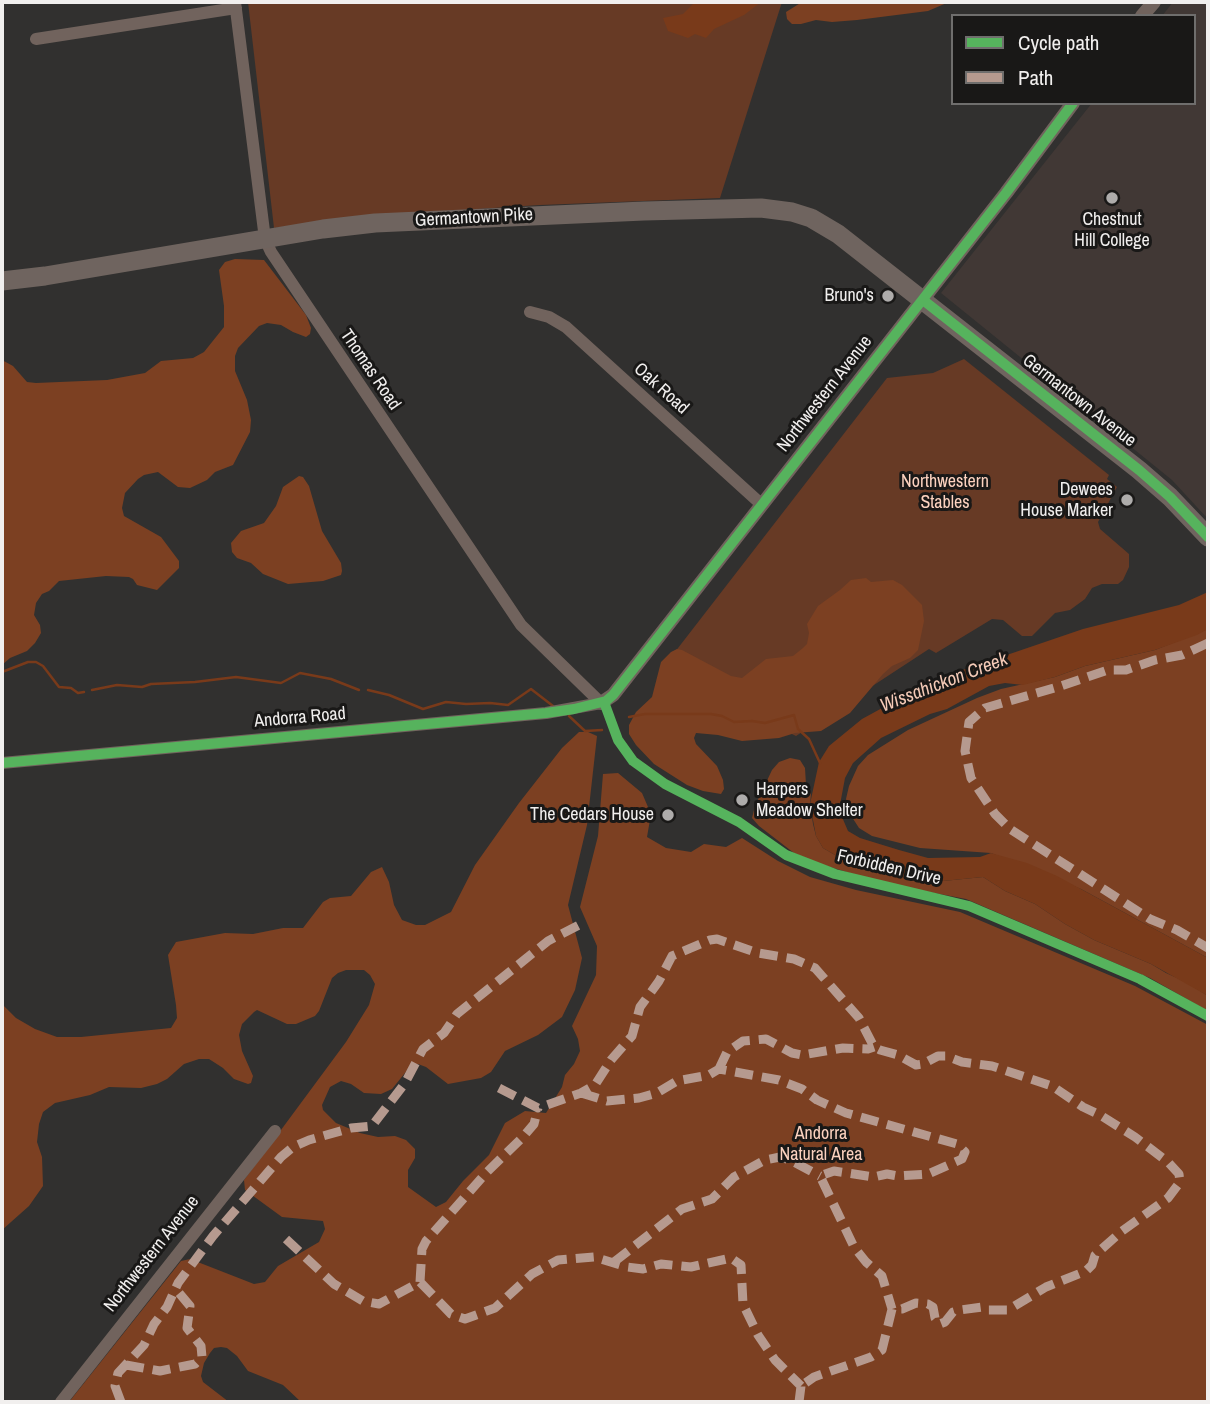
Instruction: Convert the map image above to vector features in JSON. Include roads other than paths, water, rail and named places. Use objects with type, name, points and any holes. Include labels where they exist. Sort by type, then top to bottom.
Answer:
[{"type":"main road","name":"Germantown Pike","points":[[2,281],[349,226],[631,211],[782,210],[811,218],[830,227],[923,300]]},
{"type":"main road","name":"Germantown Avenue","points":[[923,300],[1139,470],[1208,537]]},
{"type":"street","points":[[36,39],[235,5]]},
{"type":"street","name":"Thomas Road","points":[[235,5],[265,239],[271,252],[521,625],[601,703]]},
{"type":"street","name":"Northwestern Avenue","points":[[601,703],[613,695],[923,300],[1071,105]]},
{"type":"street","name":"Oak Road","points":[[530,312],[548,317],[566,327],[761,504]]},
{"type":"street","name":"Andorra Road","points":[[2,763],[546,713],[601,703]]},
{"type":"street","name":"Northwestern Avenue","points":[[61,1402],[275,1131]]},
{"type":"water","points":[[695,2],[761,2],[744,15],[714,29],[706,38],[695,34],[688,38],[668,31],[663,18],[683,14]]},
{"type":"water","name":"Wissahickon Creek","points":[[1208,592],[1208,629],[1197,635],[1155,650],[1085,666],[1023,685],[1005,683],[989,686],[947,709],[930,714],[881,738],[853,763],[845,778],[839,810],[848,831],[860,838],[899,850],[928,858],[980,857],[991,853],[1027,863],[1057,876],[1208,958],[1208,996],[1151,964],[1094,940],[1035,904],[1005,891],[983,877],[943,881],[919,878],[878,869],[860,860],[835,855],[823,848],[816,836],[810,804],[819,762],[829,746],[862,719],[917,689],[954,673],[1083,629],[1179,605]]},
{"type":"waterway","points":[[2,672],[28,662],[36,662],[43,666],[59,687],[71,688],[78,693],[84,692]]},
{"type":"waterway","points":[[92,690],[117,685],[142,687],[236,677],[281,683],[300,673],[331,679],[359,690]]},
{"type":"waterway","points":[[368,690],[389,695],[423,709],[446,702],[508,705],[531,689],[553,706]]},
{"type":"waterway","points":[[629,717],[645,714],[711,714],[734,722],[765,723],[794,715],[798,729],[809,739],[820,763]]},
{"type":"waterway","points":[[569,716],[585,731],[602,730]]},
{"type":"place","name":"Chestnut Hill College","points":[[1112,198]]},
{"type":"place","name":"Bruno's","points":[[888,296]]},
{"type":"place","name":"Dewees House Marker","points":[[1127,500]]},
{"type":"place","name":"Harpers Meadow Shelter","points":[[742,800]]},
{"type":"place","name":"The Cedars House","points":[[668,815]]},
{"type":"park label","name":"Northwestern Stables","points":[[945,492]]},
{"type":"park label","name":"Andorra Natural Area","points":[[821,1144]]}]
